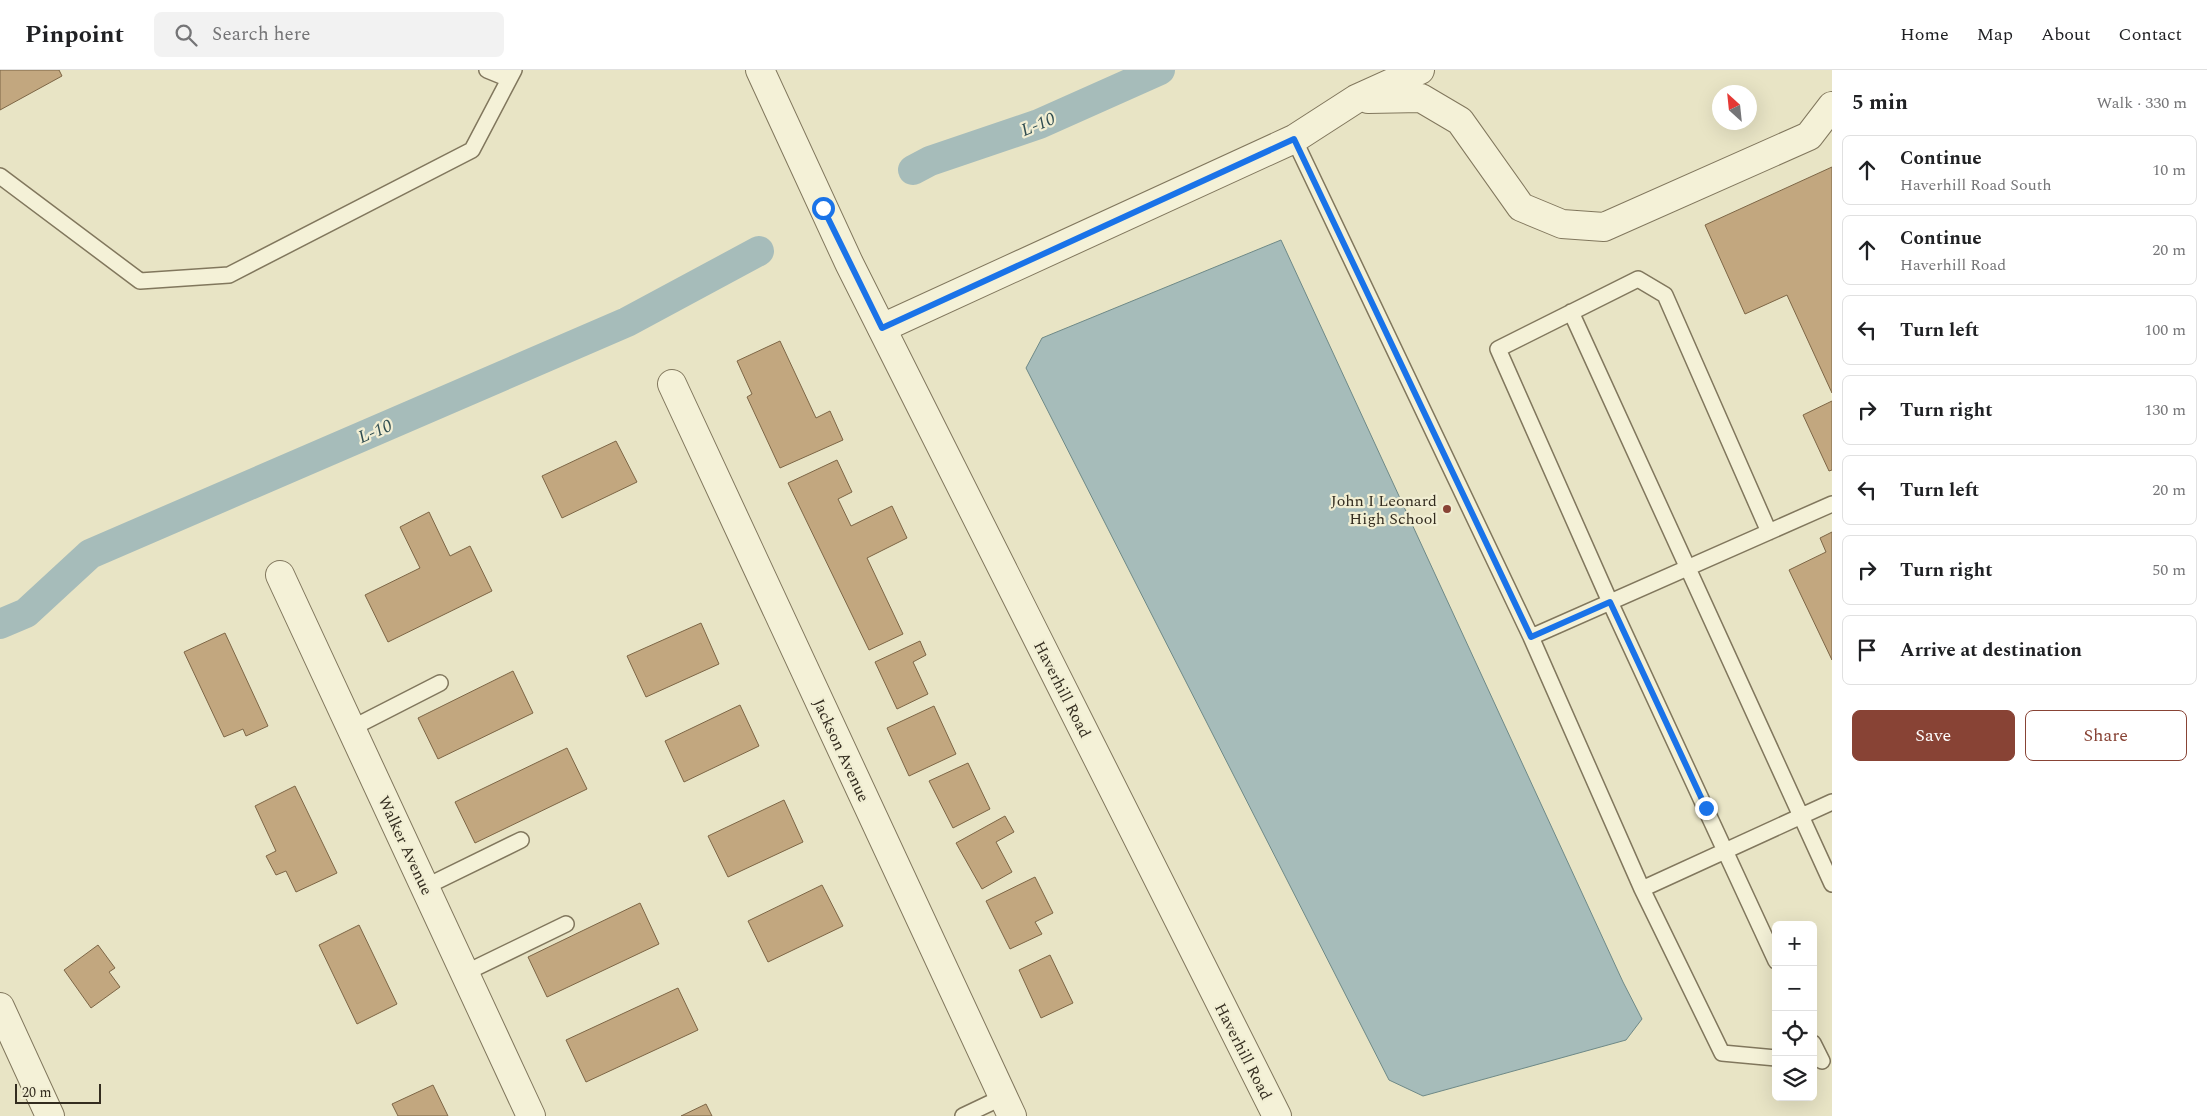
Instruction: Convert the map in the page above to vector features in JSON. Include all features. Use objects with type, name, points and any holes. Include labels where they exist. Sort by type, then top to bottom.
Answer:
[{"type":"street","name":"Haverhill Road","points":[[760,70],[849,263],[1277,1116]]},
{"type":"street","points":[[882,328],[1294,139],[1356,99],[1420,70]]},
{"type":"street","points":[[1356,99],[1421,98],[1460,121],[1521,206],[1562,224],[1604,227],[1809,136],[1832,106]]},
{"type":"street","name":"Jackson Avenue","points":[[672,384],[1007,1107]]},
{"type":"street","name":"Walker Avenue","points":[[280,575],[531,1116]]},
{"type":"street","points":[[0,1008],[50,1116]]},
{"type":"lane","points":[[0,176],[140,281],[229,275],[472,150],[511,74],[487,70]]},
{"type":"lane","points":[[1294,139],[1531,637],[1642,889],[1722,1053],[1772,1058]]},
{"type":"lane","points":[[1769,532],[1665,294],[1638,279],[1498,349],[1610,602],[1772,952]]},
{"type":"lane","points":[[1571,312],[1832,884]]},
{"type":"lane","points":[[1531,637],[1832,504]]},
{"type":"lane","points":[[352,728],[440,683]]},
{"type":"lane","points":[[1642,889],[1832,802]]},
{"type":"lane","points":[[425,887],[521,840]]},
{"type":"lane","points":[[465,973],[566,924]]},
{"type":"lane","points":[[963,1116],[1007,1107]]},
{"type":"water","points":[[1281,240],[1623,982],[1642,1019],[1626,1040],[1423,1096],[1389,1080],[1026,368],[1042,338]]},
{"type":"building","points":[[0,70],[59,70],[62,76],[0,110]]},
{"type":"building","points":[[1832,167],[1832,393],[1787,295],[1745,314],[1705,225]]},
{"type":"building","points":[[780,341],[816,418],[830,411],[843,440],[780,468],[747,397],[752,394],[737,361]]},
{"type":"building","points":[[1832,401],[1832,470],[1829,471],[1803,415]]},
{"type":"building","points":[[616,441],[637,482],[562,518],[542,476]]},
{"type":"building","points":[[837,460],[852,492],[838,499],[851,526],[892,506],[907,538],[867,558],[903,634],[869,650],[788,483]]},
{"type":"building","points":[[429,512],[450,556],[470,546],[492,591],[388,642],[365,595],[420,568],[400,527]]},
{"type":"building","points":[[1832,532],[1832,660],[1789,570],[1826,552],[1820,538]]},
{"type":"building","points":[[701,623],[719,664],[646,697],[627,656]]},
{"type":"building","points":[[225,633],[268,726],[246,736],[243,729],[224,737],[184,652]]},
{"type":"building","points":[[920,641],[926,655],[913,662],[928,694],[897,709],[875,662]]},
{"type":"building","points":[[513,671],[533,713],[438,759],[418,718]]},
{"type":"building","points":[[740,705],[759,746],[684,782],[665,741]]},
{"type":"building","points":[[934,706],[956,754],[909,776],[887,728]]},
{"type":"building","points":[[567,748],[587,789],[475,843],[455,802]]},
{"type":"building","points":[[968,763],[990,809],[953,828],[929,781]]},
{"type":"building","points":[[295,786],[337,873],[296,892],[286,871],[276,875],[266,856],[276,851],[255,806]]},
{"type":"building","points":[[784,800],[803,842],[728,877],[708,836]]},
{"type":"building","points":[[1005,816],[1014,832],[996,842],[1012,872],[982,889],[956,843]]},
{"type":"building","points":[[1035,877],[1053,913],[1035,922],[1042,934],[1010,949],[986,901]]},
{"type":"building","points":[[822,885],[843,926],[768,962],[748,921]]},
{"type":"building","points":[[640,903],[659,944],[547,997],[528,957]]},
{"type":"building","points":[[359,925],[397,1004],[357,1024],[319,945]]},
{"type":"building","points":[[98,945],[115,968],[109,972],[120,987],[91,1008],[64,970]]},
{"type":"building","points":[[1050,955],[1073,1003],[1041,1018],[1019,970]]},
{"type":"building","points":[[678,988],[698,1030],[586,1082],[566,1040]]},
{"type":"building","points":[[433,1085],[448,1116],[398,1116],[392,1104]]},
{"type":"building","points":[[706,1104],[712,1116],[681,1116]]},
{"type":"waterway","name":"L-10","points":[[913,170],[930,161],[1039,124],[1160,70]]},
{"type":"waterway","name":"L-10","points":[[0,624],[26,613],[90,554],[627,322],[759,251]]},
{"type":"place","name":"John I Leonard High School","points":[[1447,509]]},
{"type":"route","points":[[823,208],[882,328],[1294,139],[1531,637],[1610,602],[1706,808]]}]
